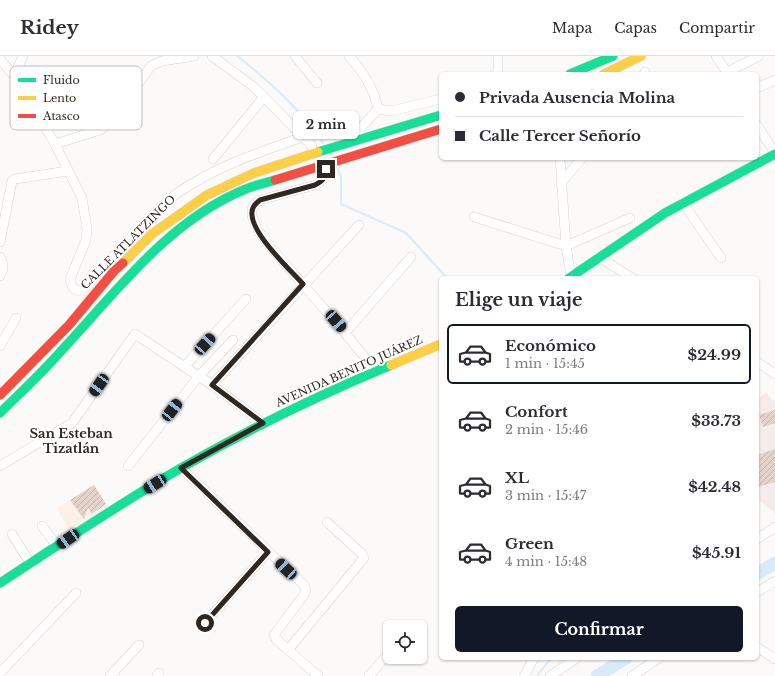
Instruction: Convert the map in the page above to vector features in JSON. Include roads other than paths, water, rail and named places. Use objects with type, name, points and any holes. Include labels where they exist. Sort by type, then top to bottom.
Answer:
[{"type":"main road","points":[[575,72],[613,56]]},
{"type":"main road","points":[[608,72],[641,56]]},
{"type":"main road","points":[[0,394],[69,325],[114,271],[152,234],[207,195],[254,173],[356,140],[439,116]]},
{"type":"main road","points":[[0,413],[61,352],[125,281],[160,245],[214,204],[246,189],[439,130]]},
{"type":"main road","points":[[571,276],[665,213],[775,153]]},
{"type":"main road","name":"AVENIDA BENITO JUÁREZ","points":[[0,583],[181,468],[263,423],[376,371],[439,345]]},
{"type":"street","points":[[18,66],[23,56]]},
{"type":"street","points":[[142,78],[151,66],[162,61],[194,56]]},
{"type":"street","points":[[212,56],[254,87],[312,146]]},
{"type":"street","points":[[295,56],[318,83]]},
{"type":"street","points":[[349,56],[371,86],[375,95],[378,109]]},
{"type":"street","points":[[497,72],[498,56]]},
{"type":"street","points":[[716,56],[727,72]]},
{"type":"street","points":[[730,72],[759,56]]},
{"type":"street","name":"CALLE ATLATZINGO","points":[[0,59],[10,71]]},
{"type":"street","points":[[759,87],[775,80]]},
{"type":"street","points":[[213,160],[264,97]]},
{"type":"street","points":[[378,109],[391,111],[439,99]]},
{"type":"street","points":[[356,140],[359,130],[378,109]]},
{"type":"street","name":"CALLE ATLATZINGO","points":[[47,130],[82,198],[87,229],[86,240],[70,280],[70,285],[73,289],[78,291],[86,288],[109,260],[137,230],[177,192],[211,173],[246,157],[303,137]]},
{"type":"street","points":[[55,144],[100,130]]},
{"type":"street","points":[[761,141],[775,153]]},
{"type":"street","points":[[560,160],[566,246],[570,276]]},
{"type":"street","points":[[561,183],[580,160]]},
{"type":"street","points":[[326,169],[325,178],[315,185],[260,200],[252,209],[252,216],[258,232],[272,250],[303,284],[376,371]]},
{"type":"street","points":[[0,242],[12,180],[68,172]]},
{"type":"street","points":[[683,203],[721,258]]},
{"type":"street","points":[[474,217],[566,246],[630,218]]},
{"type":"street","points":[[212,385],[303,284],[359,225]]},
{"type":"street","points":[[0,257],[4,265],[4,269],[0,276]]},
{"type":"street","points":[[345,333],[412,257]]},
{"type":"street","points":[[599,257],[629,276]]},
{"type":"street","points":[[184,367],[246,298]]},
{"type":"street","points":[[0,346],[16,318]]},
{"type":"street","points":[[0,466],[72,422],[135,334],[212,385],[263,423]]},
{"type":"street","points":[[128,466],[199,376],[233,340]]},
{"type":"street","points":[[759,363],[775,374]]},
{"type":"street","points":[[181,468],[304,585],[306,590],[304,595],[274,635],[276,639],[318,676]]},
{"type":"street","points":[[288,650],[364,558],[362,554],[327,522]]},
{"type":"street","points":[[42,526],[57,546]]},
{"type":"street","points":[[759,538],[775,527]]},
{"type":"street","points":[[12,534],[30,563]]},
{"type":"street","points":[[205,623],[268,552]]},
{"type":"street","points":[[759,591],[775,580]]},
{"type":"street","points":[[0,673],[76,593]]},
{"type":"street","points":[[110,676],[139,645]]},
{"type":"street","points":[[759,648],[775,660]]},
{"type":"street","points":[[369,676],[383,660]]},
{"type":"street","points":[[524,676],[533,660]]},
{"type":"street","points":[[550,676],[574,660]]},
{"type":"street","points":[[632,676],[656,660]]},
{"type":"waterway","points":[[237,56],[284,96],[306,120],[323,143]]},
{"type":"waterway","points":[[337,168],[341,177],[341,204],[406,233],[445,276]]},
{"type":"waterway","points":[[759,573],[775,563]]},
{"type":"waterway","points":[[537,676],[549,660]]},
{"type":"waterway","points":[[597,676],[623,660]]},
{"type":"district","name":"San Esteban Tizatlán","points":[[71,440]]}]
